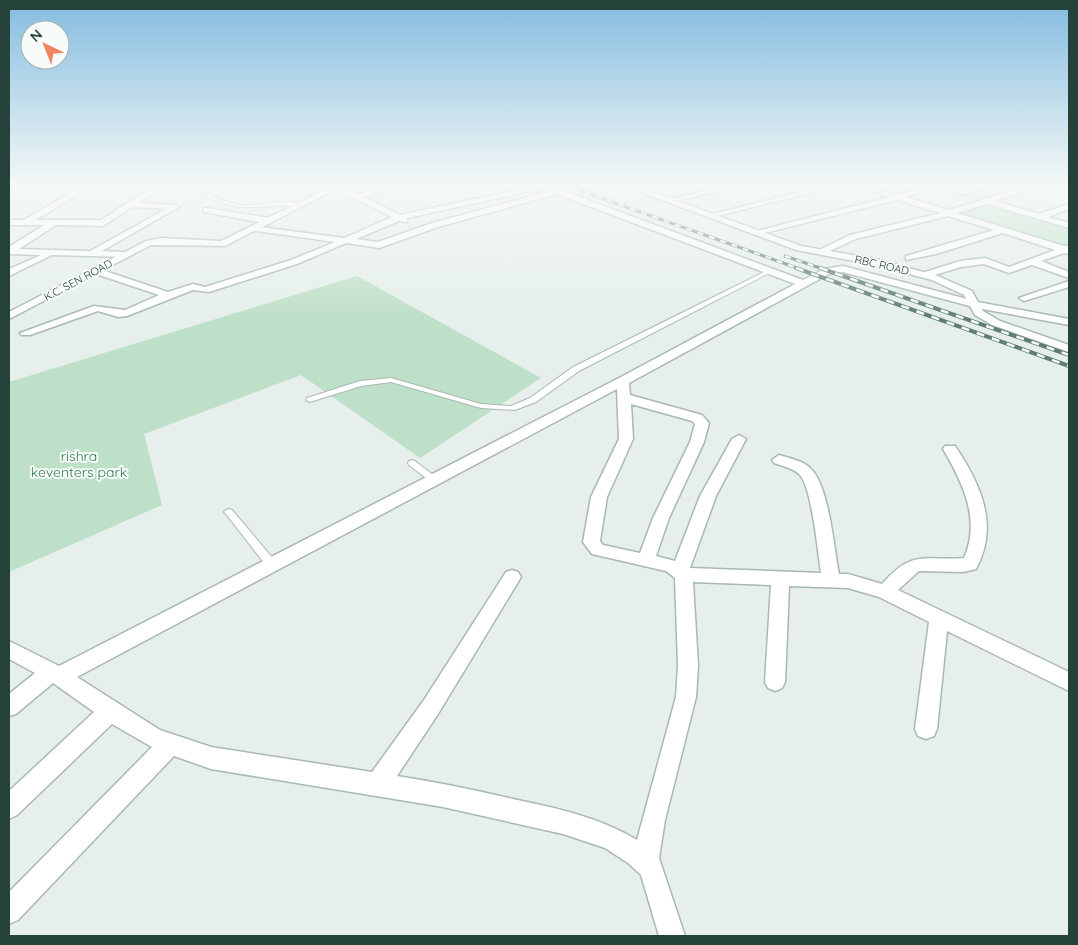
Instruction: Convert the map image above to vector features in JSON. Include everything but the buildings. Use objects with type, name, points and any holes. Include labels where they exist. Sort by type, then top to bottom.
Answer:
[{"type":"street","points":[[45,228],[9,251],[51,254],[124,255]]},
{"type":"street","points":[[91,254],[137,228]]},
{"type":"street","name":"K.C. SEN ROAD","points":[[9,316],[124,255],[157,241],[220,245],[256,228]]},
{"type":"street","points":[[257,228],[379,245],[426,228]]},
{"type":"street","points":[[26,333],[98,308],[118,314],[127,313],[168,295],[194,287],[207,290],[280,267],[373,228]]},
{"type":"street","points":[[654,228],[802,283]]},
{"type":"street","name":"RBC ROAD","points":[[747,228],[799,248],[925,275],[968,293],[977,305],[979,313],[996,323],[1069,349]]},
{"type":"street","points":[[757,232],[773,228]]},
{"type":"street","points":[[820,252],[853,237],[889,228]]},
{"type":"street","points":[[997,228],[1067,250]]},
{"type":"street","points":[[909,258],[936,253],[970,239],[1003,230]]},
{"type":"street","points":[[925,275],[960,264],[985,261],[1009,270],[1067,250]]},
{"type":"street","points":[[9,273],[51,254]]},
{"type":"street","points":[[1034,262],[1069,275]]},
{"type":"street","points":[[9,707],[55,674],[434,480],[624,390],[802,283],[827,271],[843,269],[977,305],[1069,322]]},
{"type":"street","points":[[96,270],[168,295]]},
{"type":"street","points":[[1024,298],[1069,284]]},
{"type":"street","points":[[624,390],[626,439],[599,497],[591,542],[598,550],[646,561],[682,573],[848,581],[885,592],[1069,682]]},
{"type":"street","points":[[624,390],[697,418],[702,423],[697,442],[661,518],[646,561]]},
{"type":"street","points":[[646,863],[649,832],[655,804],[686,696],[688,672],[682,573],[708,496],[739,439]]},
{"type":"street","points":[[885,592],[907,570],[917,564],[959,567],[970,564],[976,554],[979,536],[978,501],[968,477],[950,449]]},
{"type":"street","points":[[779,460],[802,469],[808,474],[820,513],[830,580]]},
{"type":"street","points":[[775,682],[780,577]]},
{"type":"street","points":[[377,785],[431,707],[512,578]]},
{"type":"street","points":[[926,729],[939,617]]},
{"type":"street","points":[[9,649],[55,674],[154,738],[211,758],[443,795],[572,825],[611,838],[627,847],[646,863],[656,878],[672,936]]},
{"type":"street","points":[[9,807],[110,711]]},
{"type":"street","points":[[9,911],[170,744]]},
{"type":"lane","points":[[310,400],[360,384],[385,380],[408,383],[481,406],[512,408],[533,400],[576,369],[770,271]]},
{"type":"lane","points":[[412,463],[434,480]]},
{"type":"lane","points":[[229,512],[272,564]]},
{"type":"green space","points":[[996,228],[1069,228],[1069,247],[1064,250]]},
{"type":"green space","name":"rishra keventers park","points":[[357,276],[541,378],[420,458],[301,375],[144,434],[162,505],[9,572],[9,382]]},
{"type":"railway","points":[[685,228],[800,269]]},
{"type":"railway","points":[[785,256],[823,269]]},
{"type":"railway","points":[[796,268],[1069,366]]},
{"type":"railway","points":[[820,268],[1069,355]]}]
